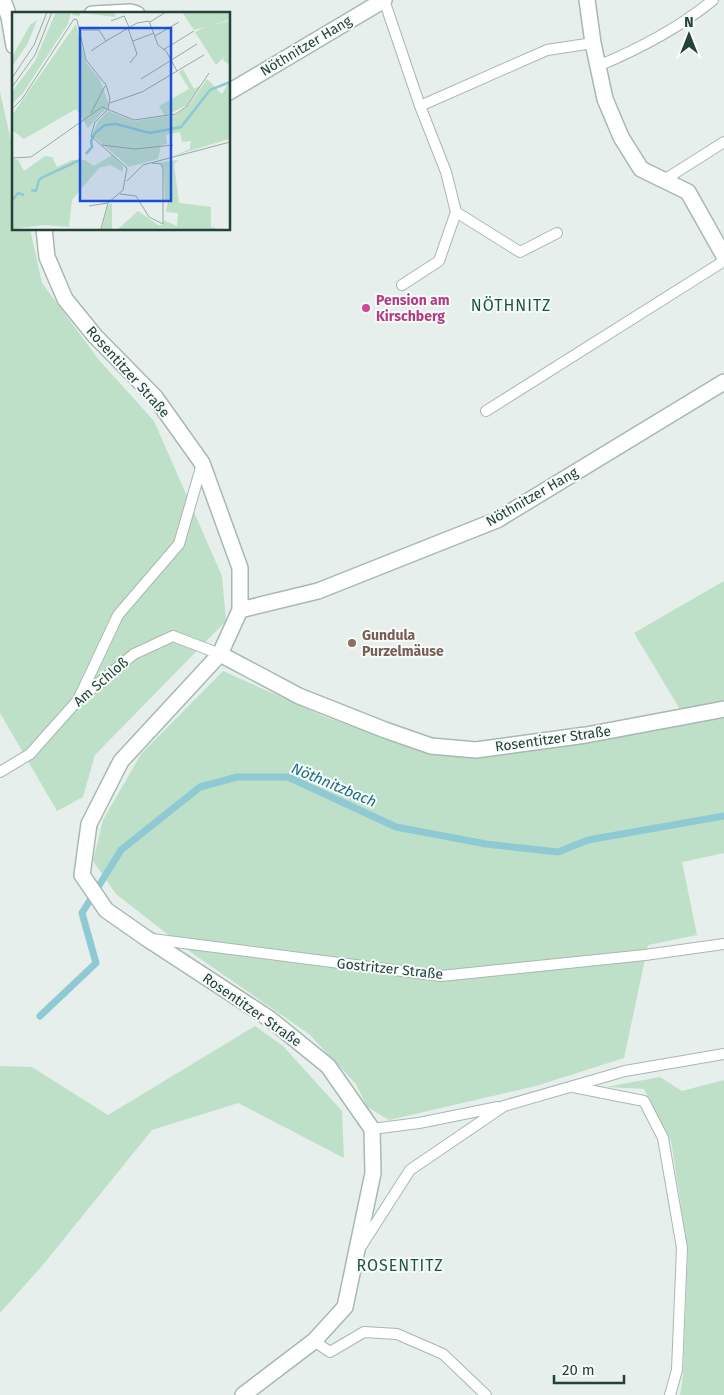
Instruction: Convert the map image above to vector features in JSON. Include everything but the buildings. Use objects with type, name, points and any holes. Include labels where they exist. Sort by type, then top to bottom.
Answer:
[{"type":"street","points":[[3,0],[11,17]]},
{"type":"street","name":"Nöthnitzer Hang","points":[[230,91],[384,0]]},
{"type":"street","points":[[587,0],[592,43],[605,99],[621,137],[641,169],[688,192],[724,256]]},
{"type":"street","name":"Rosentitzer Straße","points":[[44,230],[47,257],[66,299],[95,336],[155,397],[202,463],[240,568],[240,610],[220,654],[120,762],[89,824],[82,875],[106,910],[270,1019],[328,1066],[372,1129]]},
{"type":"street","name":"Nöthnitzer Hang","points":[[240,610],[318,591],[497,520],[724,382]]},
{"type":"street","name":"Rosentitzer Straße","points":[[220,654],[299,696],[431,746],[476,750],[586,735],[724,709]]},
{"type":"street","points":[[243,1395],[314,1342],[346,1307],[373,1173],[372,1129]]},
{"type":"lane","points":[[384,0],[420,106],[446,172],[456,212],[439,261],[402,285]]},
{"type":"lane","points":[[598,66],[632,52],[694,16],[713,0]]},
{"type":"lane","points":[[420,106],[547,50],[592,43]]},
{"type":"lane","points":[[664,180],[724,142]]},
{"type":"lane","points":[[456,212],[520,252],[557,233]]},
{"type":"lane","points":[[486,411],[724,261]]},
{"type":"lane","points":[[78,700],[118,615],[179,544],[202,463]]},
{"type":"lane","name":"Am Schloß","points":[[0,772],[30,754],[78,700],[134,654],[173,636],[220,654]]},
{"type":"lane","name":"Gostritzer Straße","points":[[146,938],[441,976],[645,955],[724,944]]},
{"type":"lane","points":[[372,1129],[419,1124],[504,1106],[625,1070],[724,1054]]},
{"type":"lane","points":[[571,1086],[644,1101],[663,1138],[682,1248],[677,1370],[670,1395]]},
{"type":"lane","points":[[357,1254],[410,1170],[504,1106]]},
{"type":"lane","points":[[314,1342],[330,1352],[364,1332],[397,1334],[443,1354],[486,1395]]},
{"type":"green space","points":[[0,92],[12,145],[12,230],[30,230],[42,283],[99,360],[154,421],[222,576],[226,621],[95,755],[83,797],[57,811],[0,713]]},
{"type":"green space","points":[[724,581],[724,700],[681,711],[634,633]]},
{"type":"green space","points":[[223,671],[323,716],[433,755],[483,756],[724,716],[724,853],[682,862],[697,935],[648,945],[624,1058],[536,1086],[389,1120],[367,1107],[356,1084],[309,1034],[189,951],[116,894],[93,861],[103,820],[141,754]]},
{"type":"green space","points":[[255,1026],[283,1046],[342,1111],[344,1158],[238,1103],[152,1130],[42,1266],[0,1313],[0,1066],[32,1067],[108,1115]]},
{"type":"green space","points":[[660,1077],[682,1091],[724,1080],[724,1395],[680,1395],[683,1376],[688,1250],[671,1141],[644,1089],[606,1087]]},
{"type":"waterway","name":"Nöthnitzbach","points":[[40,1016],[96,963],[82,913],[121,850],[200,787],[237,777],[288,777],[396,827],[486,844],[558,852],[588,840],[724,816]]},
{"type":"place","name":"Pension am Kirschberg","points":[[366,308]]},
{"type":"place","name":"Gundula Purzelmäuse","points":[[352,643]]},
{"type":"district","name":"NÖTHNITZ","points":[[511,305]]},
{"type":"district","name":"ROSENTITZ","points":[[400,1265]]}]
